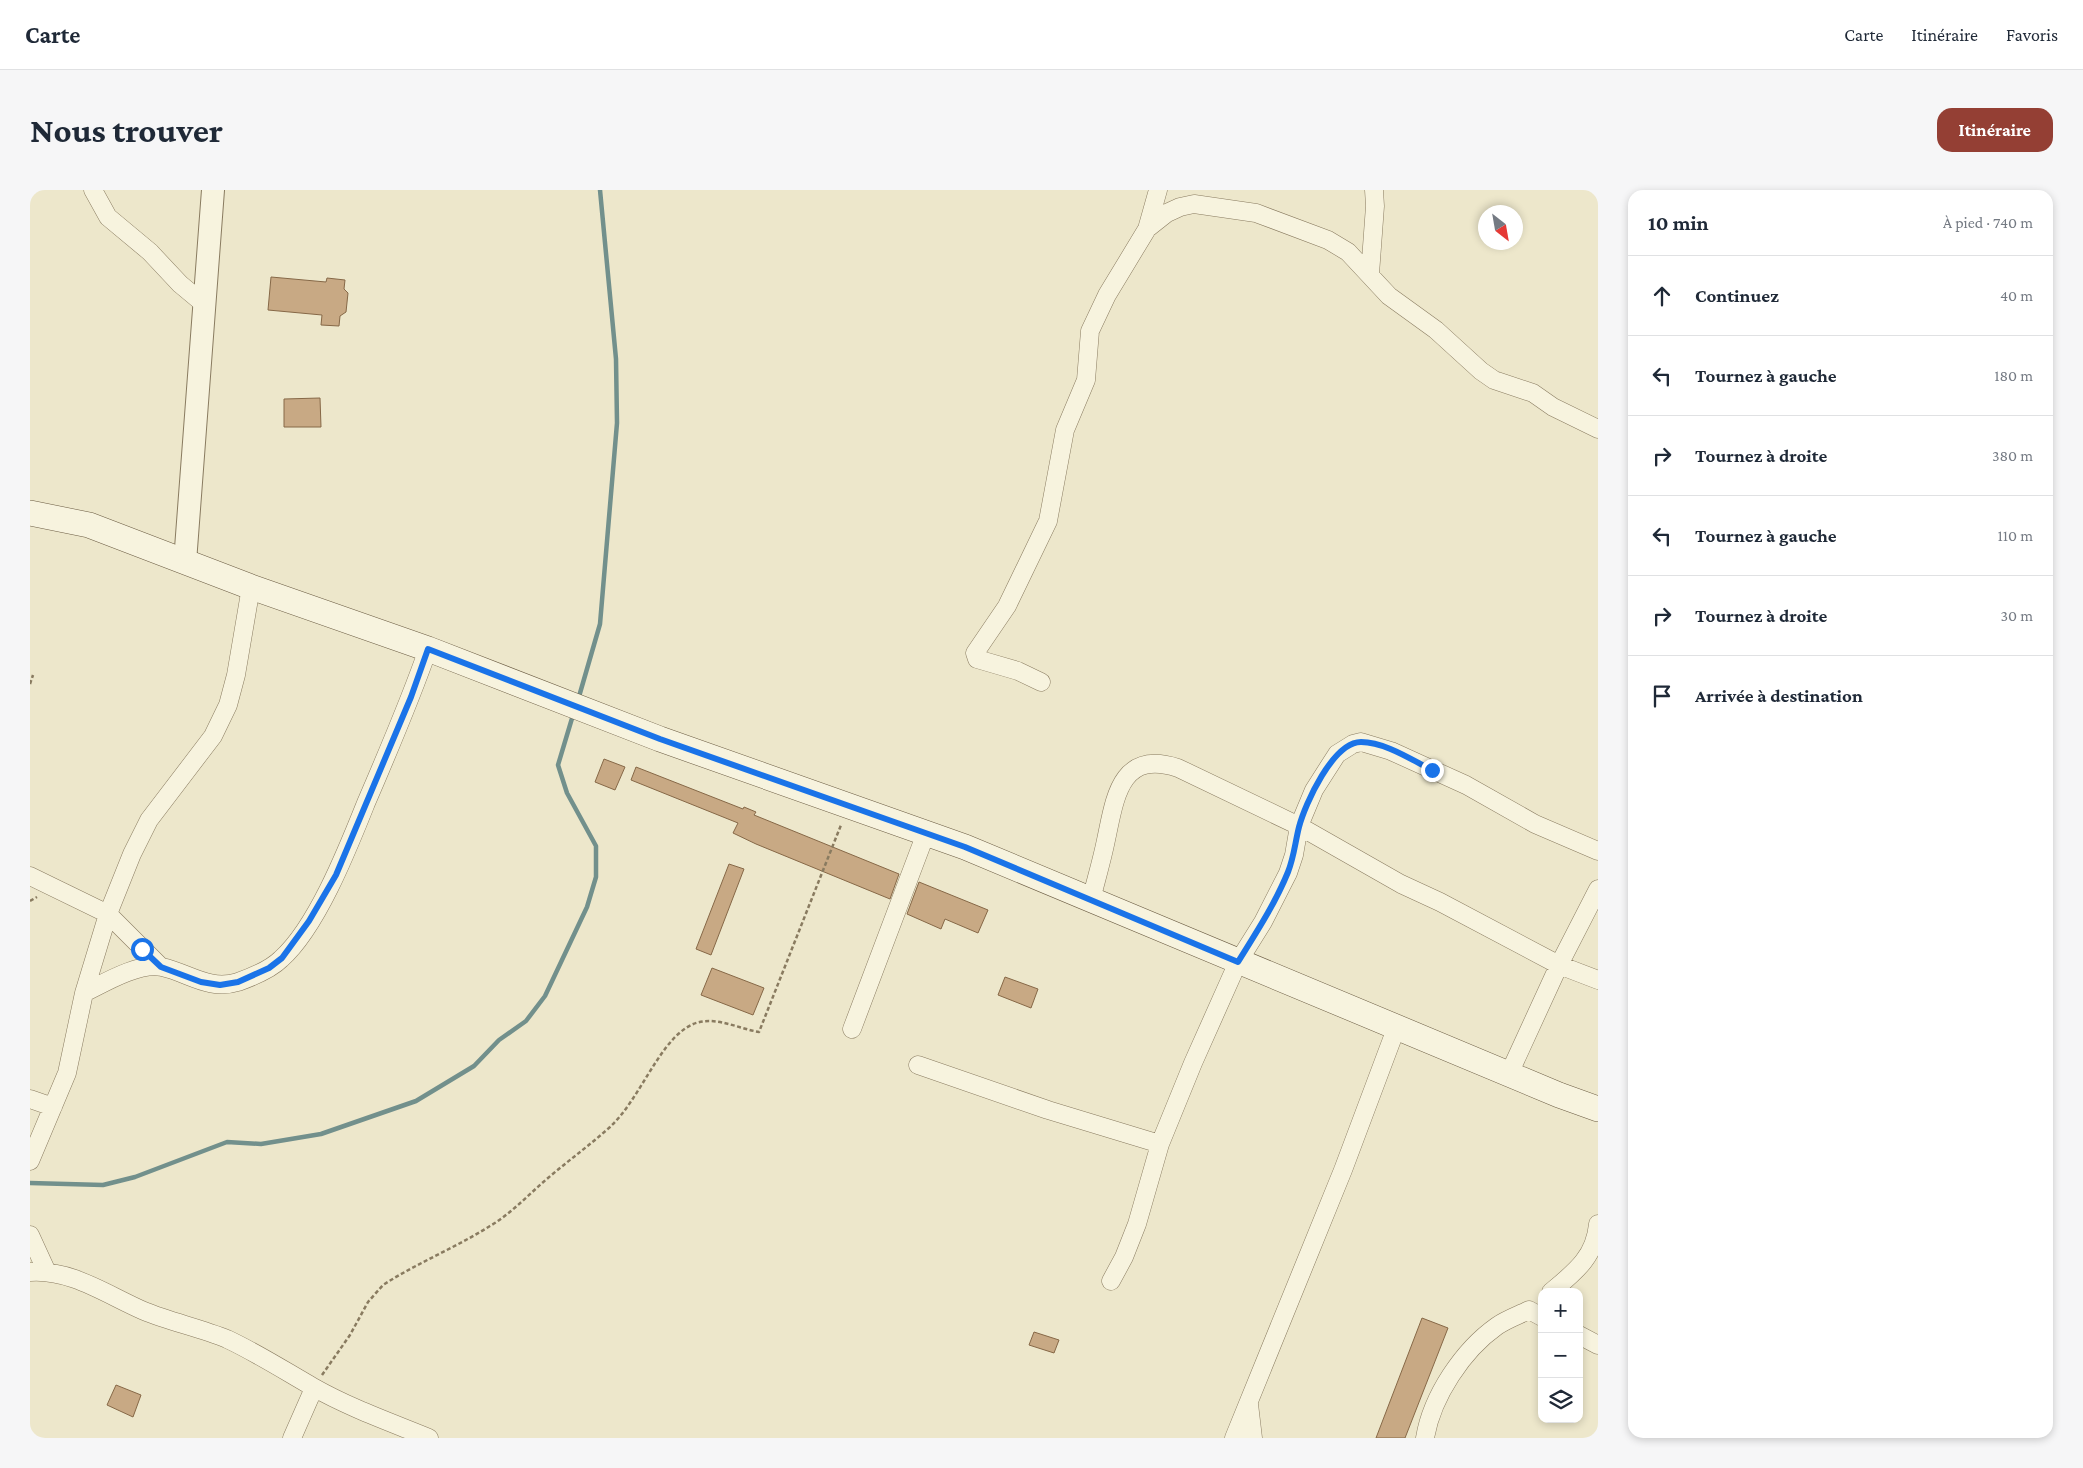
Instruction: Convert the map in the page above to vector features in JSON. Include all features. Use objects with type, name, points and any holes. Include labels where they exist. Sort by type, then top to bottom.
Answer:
[{"type":"main road","points":[[30,513],[88,525],[251,587],[428,649],[660,739],[926,833],[1397,1026],[1597,1113]]},
{"type":"street","points":[[93,190],[108,217],[150,252],[180,284],[204,304]]},
{"type":"street","points":[[185,562],[213,190]]},
{"type":"street","points":[[1041,682],[1018,671],[977,659],[975,653],[1007,606],[1048,521],[1065,430],[1086,380],[1090,331],[1107,295],[1147,229],[1158,190]]},
{"type":"street","points":[[1370,274],[1375,206],[1374,190]]},
{"type":"street","points":[[1147,229],[1167,213],[1180,207],[1194,204],[1256,213],[1328,240],[1348,252],[1388,296],[1436,330],[1481,372],[1494,380],[1533,393],[1568,416],[1598,429]]},
{"type":"street","points":[[30,1161],[66,1073],[84,993],[108,914],[132,854],[149,820],[213,736],[228,705],[236,674],[251,587]]},
{"type":"street","points":[[30,876],[108,914],[161,967],[201,982],[220,985],[238,982],[269,968],[286,953],[309,921],[336,875],[411,697],[428,649]]},
{"type":"street","points":[[1111,1281],[1124,1257],[1137,1224],[1160,1144],[1238,962],[1263,922],[1288,873],[1294,855],[1299,826],[1314,790],[1337,754],[1353,744],[1361,742],[1391,750],[1466,785],[1535,824],[1598,851]]},
{"type":"street","points":[[1091,900],[1113,802],[1118,788],[1139,767],[1151,763],[1165,764],[1178,768],[1299,826],[1394,880],[1440,902],[1559,965],[1598,980]]},
{"type":"street","points":[[852,1029],[926,833]]},
{"type":"street","points":[[1509,1074],[1559,965],[1598,889]]},
{"type":"street","points":[[84,993],[131,972],[161,967]]},
{"type":"street","points":[[1234,1438],[1342,1170],[1397,1026]]},
{"type":"street","points":[[918,1065],[1048,1110],[1160,1144]]},
{"type":"street","points":[[30,1099],[53,1108]]},
{"type":"street","points":[[1557,1288],[1583,1265],[1597,1239],[1598,1224]]},
{"type":"street","points":[[30,1235],[42,1271]]},
{"type":"street","points":[[30,1263],[42,1271],[114,1295],[141,1310],[170,1322],[227,1339],[314,1388],[368,1414],[428,1438]]},
{"type":"street","points":[[1425,1438],[1427,1426],[1444,1386],[1478,1341],[1499,1324],[1537,1309]]},
{"type":"street","points":[[1583,1337],[1598,1345]]},
{"type":"street","points":[[292,1438],[314,1388]]},
{"type":"street","points":[[1249,1404],[1253,1438]]},
{"type":"path","points":[[30,684],[34,675]]},
{"type":"path","points":[[314,1388],[350,1335],[368,1302],[383,1285],[505,1217],[559,1168],[586,1149],[612,1125],[631,1102],[662,1054],[686,1027],[698,1022],[708,1021],[730,1023],[744,1029],[759,1032],[849,805]]},
{"type":"building","points":[[271,277],[326,282],[327,278],[345,280],[344,289],[348,293],[346,312],[340,316],[339,326],[321,325],[322,315],[268,310]]},
{"type":"building","points":[[320,398],[321,427],[284,427],[284,399]]},
{"type":"building","points":[[604,759],[625,767],[615,790],[595,782]]},
{"type":"building","points":[[636,767],[743,809],[744,807],[756,812],[754,815],[899,874],[890,899],[756,844],[733,833],[738,823],[631,780]]},
{"type":"building","points":[[729,864],[744,869],[711,955],[696,949]]},
{"type":"building","points":[[919,882],[988,910],[978,933],[945,919],[941,929],[907,914]]},
{"type":"building","points":[[712,968],[764,988],[753,1015],[701,995]]},
{"type":"building","points":[[1005,977],[1038,989],[1031,1008],[998,995]]},
{"type":"building","points":[[1422,1318],[1448,1328],[1405,1438],[1376,1438]]},
{"type":"building","points":[[1034,1332],[1059,1340],[1054,1353],[1029,1345]]},
{"type":"building","points":[[116,1385],[141,1395],[133,1417],[107,1405]]},
{"type":"waterway","points":[[578,700],[600,624],[617,423],[616,359],[600,190]]},
{"type":"waterway","points":[[30,1183],[103,1185],[135,1177],[227,1142],[261,1144],[321,1134],[416,1101],[474,1066],[499,1040],[526,1021],[545,996],[587,907],[596,877],[596,846],[567,793],[558,765],[573,715]]},
{"type":"route","points":[[142,949],[161,967],[201,982],[220,985],[238,982],[269,968],[282,958],[309,921],[336,875],[411,697],[428,649],[660,739],[965,847],[1238,962],[1263,922],[1288,873],[1294,855],[1299,826],[1314,790],[1337,754],[1353,744],[1361,742],[1391,750],[1432,770]]}]
